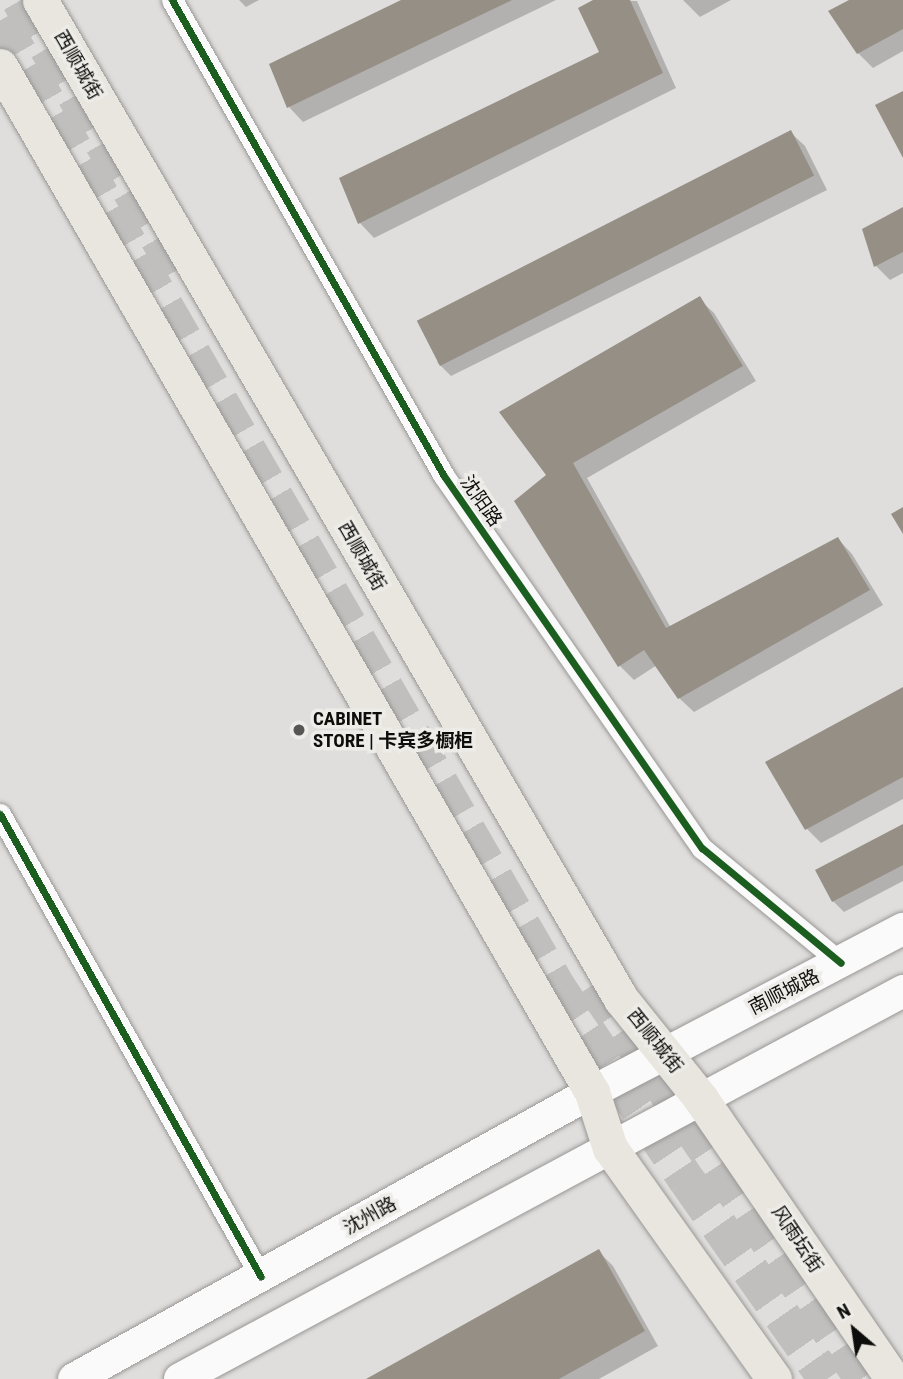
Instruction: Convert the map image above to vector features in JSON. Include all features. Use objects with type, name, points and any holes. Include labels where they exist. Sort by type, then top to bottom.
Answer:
[{"type":"main road","name":"西顺城街","points":[[40,0],[568,912],[621,999],[701,1099]]},
{"type":"main road","points":[[0,66],[592,1092],[610,1148],[774,1379]]},
{"type":"main road","name":"南顺城路","points":[[664,1053],[903,929]]},
{"type":"main road","points":[[180,1379],[903,991]]},
{"type":"main road","name":"沈州路","points":[[74,1379],[664,1053]]},
{"type":"main road","name":"风雨坛街","points":[[701,1099],[893,1379]]},
{"type":"street","name":"沈阳路","points":[[172,0],[444,476],[702,848],[841,962]]},
{"type":"street","points":[[0,814],[261,1277]]},
{"type":"building","points":[[401,0],[512,0],[287,108],[269,64]]},
{"type":"building","points":[[593,0],[630,0],[663,73],[358,224],[339,178],[599,52],[578,8]]},
{"type":"building","points":[[849,0],[903,0],[903,29],[857,54],[828,11]]},
{"type":"building","points":[[903,91],[903,158],[875,105]]},
{"type":"building","points":[[791,130],[814,175],[440,366],[417,321]]},
{"type":"building","points":[[903,207],[903,252],[874,267],[862,229]]},
{"type":"building","points":[[700,296],[743,366],[573,463],[666,628],[838,537],[870,590],[678,699],[644,650],[618,667],[514,501],[546,475],[499,412]]},
{"type":"building","points":[[903,507],[903,534],[891,514]]},
{"type":"building","points":[[903,687],[903,777],[805,830],[765,762]]},
{"type":"building","points":[[903,824],[903,865],[832,902],[815,870]]},
{"type":"building","points":[[599,1249],[645,1331],[559,1379],[366,1379]]},
{"type":"tunnel","points":[[20,0],[185,284]]},
{"type":"tunnel","points":[[0,20],[557,986],[687,1180],[827,1379]]},
{"type":"tunnel","points":[[593,984],[863,1379]]},
{"type":"cycle path","points":[[172,0],[444,476],[702,848],[841,963]]},
{"type":"cycle path","points":[[0,814],[261,1277]]},
{"type":"place","name":"CABINET STORE | 卡宾多橱柜","points":[[299,730]]}]
